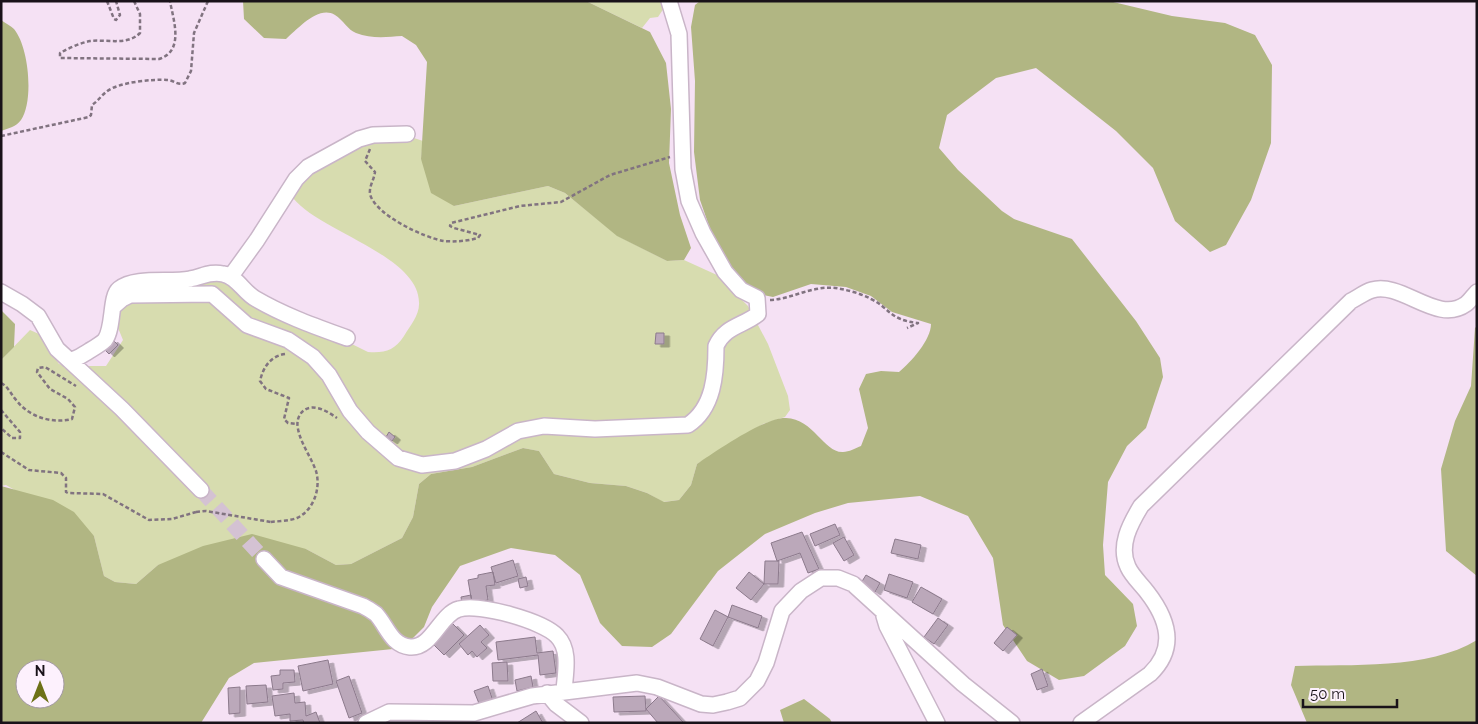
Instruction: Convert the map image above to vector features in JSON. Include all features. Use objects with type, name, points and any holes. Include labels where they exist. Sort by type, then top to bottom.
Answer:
[{"type":"street","points":[[114,306],[122,298],[130,295],[212,294],[248,325],[288,340],[311,356],[329,375],[356,419],[384,447],[398,458],[422,465],[455,461],[486,449],[518,431],[544,426],[595,429],[688,425],[701,412],[713,387],[716,346],[719,340],[724,333],[758,314],[758,301],[757,298],[741,290],[725,272],[703,233],[689,201],[683,169],[679,34],[669,1]]},
{"type":"street","points":[[231,276],[257,240],[296,179],[308,167],[366,137],[407,134]]},
{"type":"street","points":[[69,360],[75,360],[104,340],[116,292],[127,285],[150,281],[191,279],[207,273],[231,276],[254,298],[305,323],[348,338]]},
{"type":"street","points":[[1081,723],[1150,674],[1160,665],[1166,652],[1166,626],[1154,600],[1128,568],[1124,549],[1128,528],[1141,506],[1351,301],[1372,289],[1388,289],[1420,302],[1447,309],[1466,304],[1477,292]]},
{"type":"street","points":[[1,292],[38,316],[57,349],[98,386],[201,490]]},
{"type":"street","points":[[264,559],[281,578],[363,606],[375,613],[394,641],[402,645],[418,646],[426,641],[449,614],[459,609],[473,608],[490,611],[544,627],[558,636],[564,648],[566,664],[564,691]]},
{"type":"street","points":[[366,723],[389,712],[454,718],[547,693],[637,683],[657,687],[701,704],[713,706],[727,702],[740,698],[757,681],[766,663],[782,611],[801,591],[821,578],[838,578],[853,584],[963,684],[1012,723]]},
{"type":"street","points":[[883,612],[887,626],[937,723]]},
{"type":"street","points":[[547,693],[556,704],[581,723]]},
{"type":"path","points":[[107,1],[116,20],[120,16],[116,1]]},
{"type":"path","points":[[134,1],[141,22],[140,33],[136,37],[126,40],[87,42],[60,53],[60,58],[159,59],[165,57],[176,35],[176,23],[170,1]]},
{"type":"path","points":[[1,136],[89,117],[92,105],[102,98],[106,92],[116,87],[146,81],[167,80],[180,84],[185,83],[191,71],[194,33],[208,1]]},
{"type":"path","points":[[372,147],[366,163],[375,172],[370,187],[370,194],[379,208],[402,225],[438,239],[459,242],[478,238],[480,235],[454,228],[450,226],[451,223],[520,206],[561,202],[610,175],[672,157]]},
{"type":"path","points":[[758,301],[779,300],[810,289],[839,289],[872,299],[890,315],[908,322],[918,323],[907,328]]},
{"type":"path","points":[[297,424],[288,424],[284,419],[289,398],[262,387],[260,381],[261,374],[266,364],[280,355],[311,356]]},
{"type":"path","points":[[1,383],[17,402],[31,413],[46,419],[61,420],[72,419],[75,407],[68,399],[50,389],[37,372],[38,368],[45,367],[83,388],[98,386]]},
{"type":"path","points":[[1,452],[29,470],[60,473],[66,478],[66,492],[68,493],[103,494],[149,520],[172,519],[206,511],[271,522],[298,517],[309,507],[316,496],[316,473],[297,424],[300,413],[310,407],[322,409],[344,421]]},
{"type":"path","points":[[1,410],[20,432],[20,438],[12,438],[1,428]]},
{"type":"green space","points":[[243,1],[586,1],[650,32],[666,63],[671,109],[669,163],[680,215],[691,248],[684,260],[667,261],[617,236],[565,193],[548,186],[454,206],[431,193],[421,159],[427,62],[416,45],[402,36],[373,37],[356,33],[350,30],[338,17],[329,13],[315,16],[302,24],[286,39],[264,38],[244,19]]},
{"type":"green space","points":[[586,1],[665,1],[666,5],[658,17],[650,18],[642,28]]},
{"type":"green space","points":[[700,1],[1109,1],[1172,16],[1225,23],[1255,35],[1272,65],[1271,143],[1251,200],[1226,245],[1210,252],[1175,221],[1153,168],[1116,131],[1036,68],[996,78],[947,115],[939,148],[958,170],[1002,211],[1014,219],[1072,239],[1136,321],[1160,358],[1163,377],[1146,428],[1127,446],[1108,482],[1103,545],[1105,575],[1133,604],[1137,626],[1125,646],[1084,676],[1059,680],[1027,661],[1003,625],[993,558],[968,516],[920,496],[848,503],[815,513],[765,534],[718,571],[671,634],[652,647],[622,646],[600,623],[580,575],[555,555],[511,548],[460,566],[432,607],[424,627],[403,648],[254,663],[229,678],[201,723],[1,723],[1,486],[53,500],[74,512],[94,536],[104,576],[115,582],[136,584],[158,565],[203,546],[252,534],[306,549],[336,565],[351,564],[402,538],[413,517],[419,484],[431,474],[472,467],[523,448],[539,451],[554,474],[590,483],[626,486],[647,493],[664,502],[679,500],[691,485],[697,464],[740,436],[777,419],[786,418],[804,424],[836,451],[850,451],[861,446],[868,428],[859,389],[866,374],[881,371],[899,372],[924,344],[931,324],[892,312],[871,296],[846,287],[811,284],[773,297],[759,294],[743,286],[716,246],[700,200],[694,152],[695,81],[691,27],[695,5]]},
{"type":"green space","points":[[1,20],[14,29],[23,48],[28,74],[28,100],[21,120],[15,126],[1,131]]},
{"type":"green space","points":[[414,138],[423,141],[421,159],[454,206],[548,186],[565,193],[618,236],[667,261],[684,260],[717,275],[748,306],[768,344],[788,396],[790,410],[785,417],[763,424],[697,464],[691,485],[679,500],[663,502],[647,493],[626,486],[590,483],[554,474],[539,451],[523,448],[472,467],[431,474],[419,484],[413,517],[402,538],[351,564],[336,565],[306,549],[158,565],[136,584],[115,582],[104,576],[94,536],[6,485],[1,486],[1,360],[30,330],[39,334],[59,364],[69,366],[106,366],[123,340],[116,323],[122,292],[213,276],[368,352],[389,350],[397,345],[412,324],[418,311],[419,302],[414,285],[403,271],[386,257],[324,222],[306,210],[293,198],[296,188],[306,176],[358,148],[374,141]]},
{"type":"green space","points":[[1,310],[15,324],[14,347],[1,360]]},
{"type":"green space","points":[[1477,326],[1477,576],[1446,551],[1441,469],[1455,421],[1471,386],[1475,328]]},
{"type":"green space","points":[[1477,640],[1477,723],[1307,723],[1291,685],[1295,666],[1388,664],[1412,661],[1457,650]]},
{"type":"green space","points":[[804,699],[830,719],[832,723],[784,723],[780,710]]},
{"type":"building","points":[[656,333],[664,333],[664,344],[655,344]]},
{"type":"building","points":[[112,339],[118,345],[109,354],[103,348]]},
{"type":"building","points":[[389,432],[395,437],[392,441],[386,437]]},
{"type":"building","points":[[835,524],[840,535],[815,546],[810,534]]},
{"type":"building","points":[[802,532],[819,569],[808,573],[800,553],[777,561],[771,543]]},
{"type":"building","points":[[844,537],[854,555],[844,561],[833,543]]},
{"type":"building","points":[[895,539],[921,545],[918,559],[891,553]]},
{"type":"building","points":[[513,560],[518,576],[496,583],[491,567]]},
{"type":"building","points":[[765,561],[779,561],[778,584],[764,584]]},
{"type":"building","points":[[493,572],[495,585],[486,586],[488,600],[472,603],[468,580],[478,578],[478,575]]},
{"type":"building","points":[[749,572],[764,584],[751,600],[736,588]]},
{"type":"building","points":[[889,574],[913,582],[907,598],[884,590]]},
{"type":"building","points":[[866,575],[880,583],[875,592],[861,583]]},
{"type":"building","points":[[526,577],[528,586],[520,588],[518,579]]},
{"type":"building","points":[[921,587],[942,599],[933,614],[912,602]]},
{"type":"building","points":[[471,595],[472,603],[462,604],[461,597]]},
{"type":"building","points":[[732,605],[762,616],[758,628],[728,617]]},
{"type":"building","points":[[715,610],[728,617],[713,646],[700,639]]},
{"type":"building","points":[[938,618],[948,625],[934,644],[924,637]]},
{"type":"building","points":[[452,623],[464,635],[444,655],[432,643]]},
{"type":"building","points":[[480,625],[489,635],[481,642],[487,648],[477,657],[472,651],[468,655],[459,644]]},
{"type":"building","points":[[1007,627],[1017,635],[1003,651],[994,643]]},
{"type":"building","points":[[535,637],[537,653],[553,651],[556,673],[540,675],[538,655],[498,660],[496,642]]},
{"type":"building","points":[[328,660],[333,684],[303,691],[298,666]]},
{"type":"building","points":[[507,662],[508,681],[493,681],[492,663]]},
{"type":"building","points":[[1042,669],[1048,686],[1037,690],[1031,674]]},
{"type":"building","points":[[280,670],[294,670],[295,682],[283,683],[283,689],[273,690],[271,676],[280,675]]},
{"type":"building","points":[[349,676],[362,713],[349,718],[336,681]]},
{"type":"building","points":[[531,676],[533,687],[517,691],[515,680]]},
{"type":"building","points":[[266,685],[268,702],[247,704],[246,686]]},
{"type":"building","points":[[488,686],[493,701],[480,706],[474,691]]},
{"type":"building","points":[[240,687],[240,713],[229,714],[228,688]]},
{"type":"building","points":[[294,693],[295,703],[305,702],[306,716],[316,712],[320,723],[304,723],[303,720],[290,721],[290,714],[275,716],[272,696]]},
{"type":"building","points":[[645,696],[646,711],[614,712],[613,697]]},
{"type":"building","points":[[659,696],[684,723],[658,723],[646,709]]},
{"type":"building","points":[[536,711],[543,723],[517,723]]},
{"type":"tunnel","points":[[201,490],[264,559]]}]
